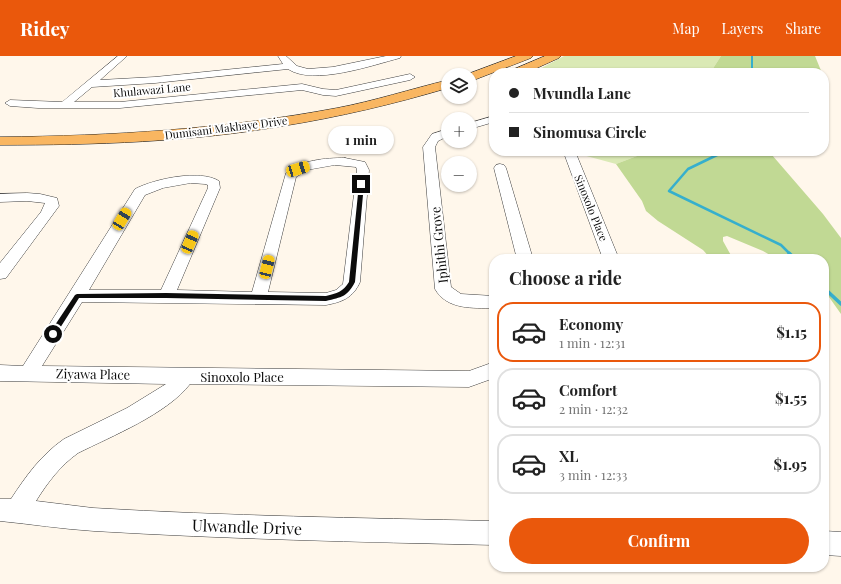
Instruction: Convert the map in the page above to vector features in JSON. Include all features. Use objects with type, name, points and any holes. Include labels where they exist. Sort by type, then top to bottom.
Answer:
[{"type":"main road","points":[[494,68],[527,56]]},
{"type":"main road","points":[[527,68],[555,56]]},
{"type":"main road","points":[[477,74],[489,70]]},
{"type":"main road","points":[[477,87],[489,83]]},
{"type":"main road","name":"Dumisani Makhaye Drive","points":[[0,141],[106,139],[170,135],[247,126],[351,109],[400,98],[441,86]]},
{"type":"main road","name":"Dumisani Makhaye Drive","points":[[0,154],[136,150],[250,138],[356,120],[441,98]]},
{"type":"street","points":[[63,106],[123,56]]},
{"type":"street","points":[[89,84],[155,80],[290,66],[300,71],[316,73],[398,56]]},
{"type":"street","points":[[285,57],[290,66]]},
{"type":"street","name":"Khulawazi Lane","points":[[10,103],[63,106],[129,105],[296,88],[308,88],[336,93],[410,77]]},
{"type":"street","points":[[477,124],[489,120]]},
{"type":"street","name":"Iphithi Grove","points":[[441,135],[431,140],[429,147],[443,289],[454,299],[489,302]]},
{"type":"street","name":"Sinoxolo Place","points":[[571,156],[609,254]]},
{"type":"street","points":[[77,296],[326,299],[342,294],[347,291],[352,282],[362,167],[357,163],[346,161],[307,166],[294,171],[290,176],[259,297]]},
{"type":"street","points":[[500,168],[524,254]]},
{"type":"street","points":[[28,373],[77,296],[136,197],[144,189],[157,185],[202,179],[207,180],[214,184],[214,188],[166,296]]},
{"type":"street","points":[[0,198],[47,199],[52,201],[52,206],[0,274]]},
{"type":"street","name":"Ziyawa Place","points":[[0,372],[186,376]]},
{"type":"street","name":"Sinoxolo Place","points":[[9,511],[57,455],[71,446],[162,398],[182,383],[186,376],[469,379],[489,372]]},
{"type":"street","name":"Ulwandle Drive","points":[[9,511],[91,520],[305,529],[489,533]]},
{"type":"street","points":[[829,543],[841,544]]},
{"type":"green space","points":[[564,56],[721,56],[713,68],[541,68]]},
{"type":"green space","points":[[721,56],[815,56],[820,68],[713,68]]},
{"type":"green space","points":[[586,156],[637,156],[616,164]]},
{"type":"green space","points":[[637,156],[773,156],[823,214],[841,238],[841,314],[829,297],[829,254],[768,254],[727,236],[723,237],[723,241],[730,254],[707,254],[703,250],[658,221],[646,211],[642,201],[616,164]]},
{"type":"waterway","points":[[752,56],[752,68]]},
{"type":"waterway","points":[[715,156],[688,169],[669,191],[781,245],[790,254]]},
{"type":"waterway","points":[[829,293],[841,304]]},
{"type":"route","points":[[53,334],[77,296],[326,299],[342,294],[347,291],[352,282],[361,184]]}]
